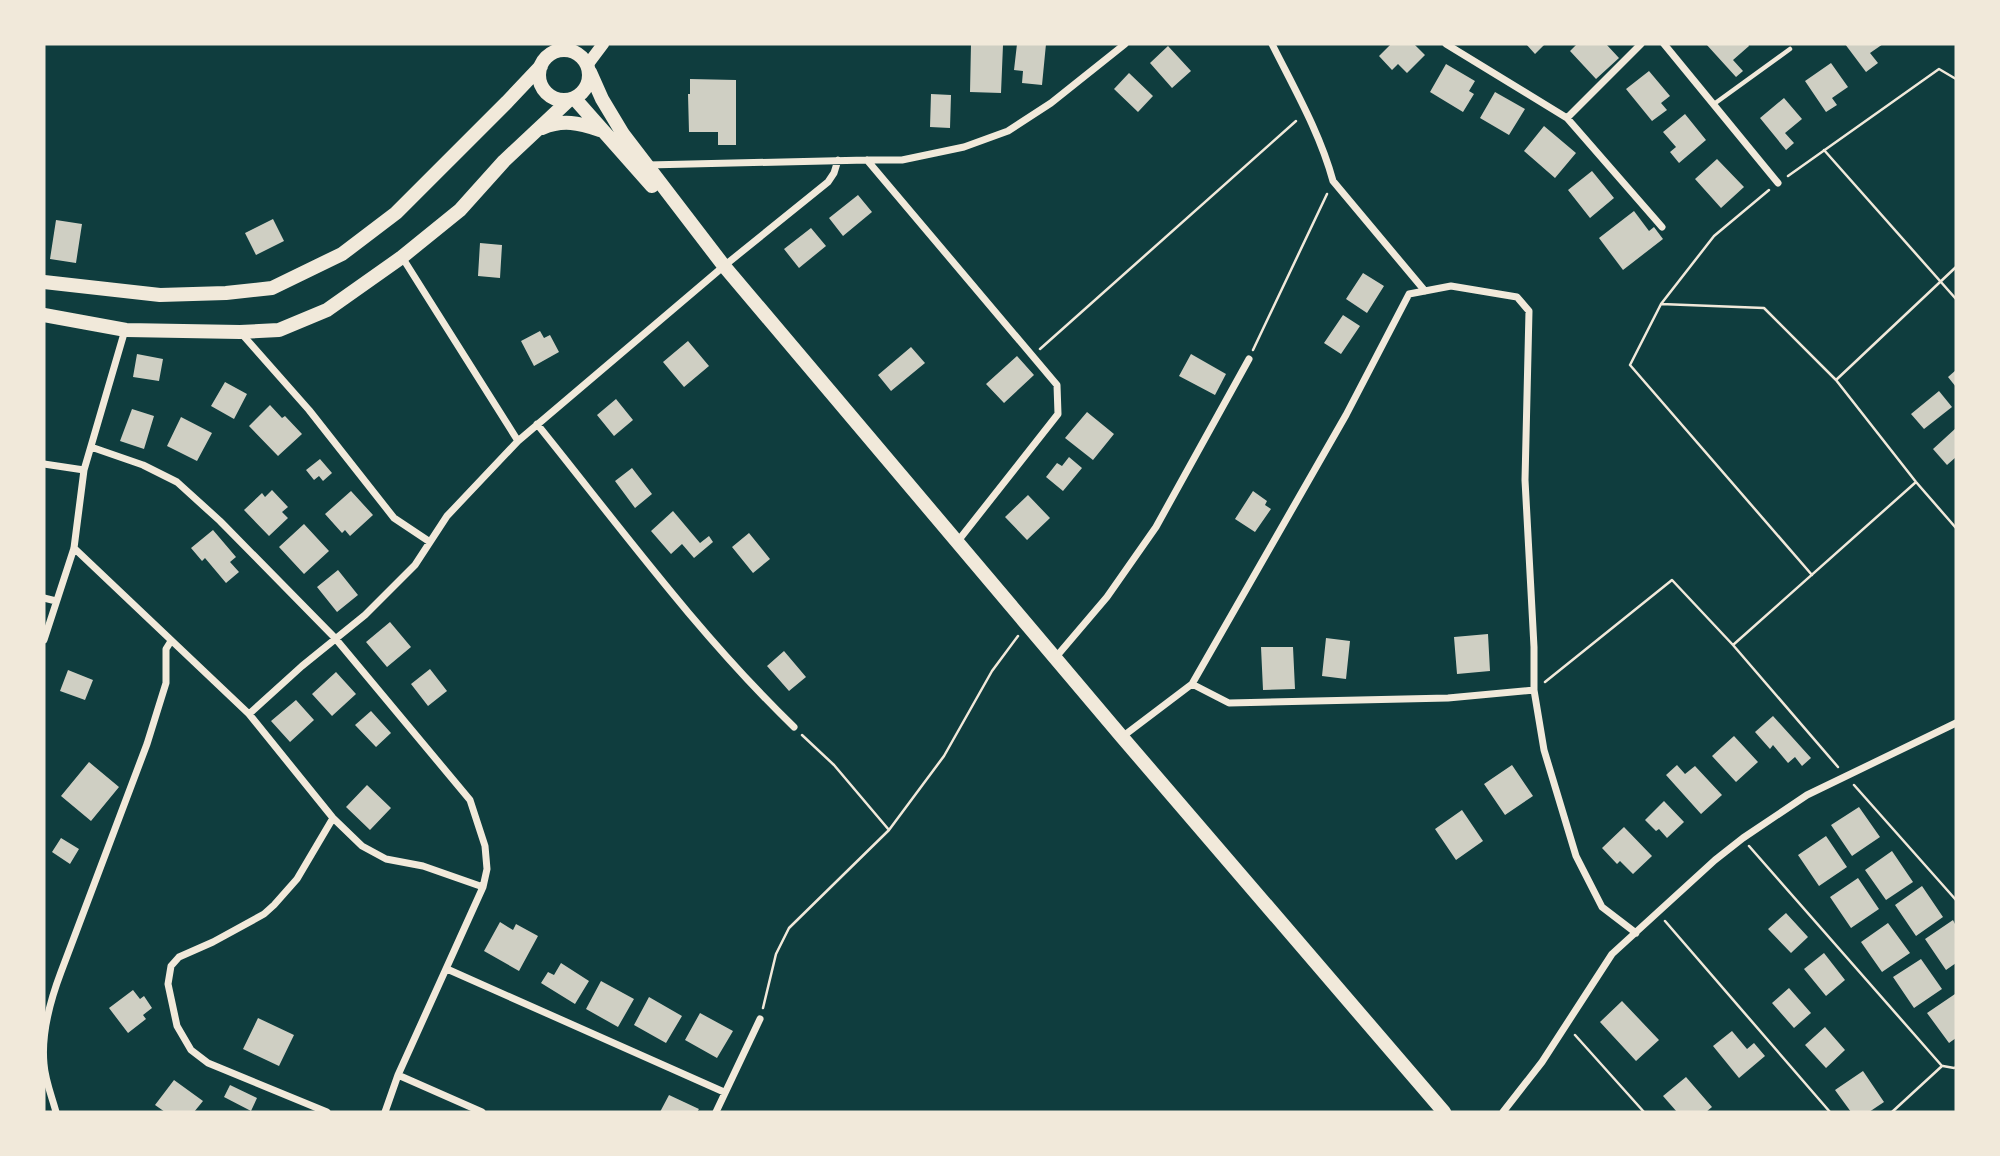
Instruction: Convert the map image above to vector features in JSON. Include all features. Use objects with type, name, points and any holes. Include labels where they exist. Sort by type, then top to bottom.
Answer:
[{"type":"main road","points":[[44,282],[160,295],[226,293],[272,288],[342,254],[396,213],[552,53],[563,47],[577,53],[589,68],[611,114],[646,165],[724,266],[1122,737],[1444,1112]]},
{"type":"main road","points":[[541,65],[540,83],[544,91],[559,100],[572,100],[706,243]]},
{"type":"main road","points":[[44,315],[125,330],[240,332],[279,330],[327,310],[402,257],[460,209],[504,161],[587,88],[589,68]]},
{"type":"main road","points":[[535,132],[551,124],[567,122],[580,123],[603,132]]},
{"type":"street","points":[[589,68],[603,44]]},
{"type":"street","points":[[646,165],[902,160],[964,147],[1008,131],[1051,103],[1125,44]]},
{"type":"street","points":[[1272,44],[1328,161],[1333,181],[1425,291]]},
{"type":"street","points":[[1446,44],[1567,118],[1662,227]]},
{"type":"street","points":[[1567,118],[1641,44]]},
{"type":"street","points":[[1664,44],[1778,183]]},
{"type":"street","points":[[249,714],[365,615],[415,565],[447,516],[518,441],[828,181],[838,160]]},
{"type":"street","points":[[867,160],[1057,386],[1058,414],[957,542]]},
{"type":"street","points":[[402,257],[518,441]]},
{"type":"street","points":[[1122,737],[1192,684],[1346,415],[1409,294],[1451,286],[1517,297],[1529,311],[1525,480],[1534,690],[1544,750],[1576,856],[1602,908],[1636,933]]},
{"type":"street","points":[[44,640],[74,548],[84,470],[125,330]]},
{"type":"street","points":[[240,332],[309,410],[394,518],[430,542]]},
{"type":"street","points":[[1055,658],[1107,597],[1156,527],[1249,359]]},
{"type":"street","points":[[537,424],[679,602],[752,687],[793,727]]},
{"type":"street","points":[[91,447],[143,465],[177,482],[220,521],[335,638],[470,800],[485,846],[487,869],[483,887],[398,1075],[385,1112]]},
{"type":"street","points":[[44,464],[84,470]]},
{"type":"street","points":[[74,548],[249,714],[332,818],[362,846],[387,859],[423,866],[483,887]]},
{"type":"street","points":[[44,598],[56,601]]},
{"type":"street","points":[[56,1112],[44,1066],[50,1006],[161,702],[166,683],[166,649],[171,641]]},
{"type":"street","points":[[1192,684],[1229,703],[1448,698],[1534,690]]},
{"type":"street","points":[[1503,1112],[1542,1062],[1612,954],[1743,838],[1807,795],[1956,723]]},
{"type":"street","points":[[327,1112],[199,1057],[181,1034],[168,978],[171,966],[178,957],[264,915],[297,879],[332,818]]},
{"type":"street","points":[[447,969],[724,1092]]},
{"type":"street","points":[[716,1112],[760,1019]]},
{"type":"street","points":[[398,1075],[482,1112]]},
{"type":"lane","points":[[1714,105],[1790,49]]},
{"type":"path","points":[[1812,575],[1630,365],[1661,304],[1714,236],[1778,183],[1939,69],[1956,79]]},
{"type":"path","points":[[1032,356],[1306,112]]},
{"type":"path","points":[[1824,150],[1956,299]]},
{"type":"path","points":[[1249,359],[1333,181]]},
{"type":"path","points":[[1836,380],[1956,267]]},
{"type":"path","points":[[1661,304],[1764,308],[1836,380],[1956,528]]},
{"type":"path","points":[[1733,645],[1916,482]]},
{"type":"path","points":[[1534,690],[1672,580],[1733,645],[1956,900]]},
{"type":"path","points":[[760,1019],[776,954],[789,928],[889,830],[944,756],[992,671],[1028,625]]},
{"type":"path","points":[[793,727],[834,765],[889,830]]},
{"type":"path","points":[[1743,838],[1942,1066],[1956,1067]]},
{"type":"path","points":[[1658,912],[1830,1112]]},
{"type":"path","points":[[1566,1025],[1644,1112]]},
{"type":"path","points":[[1892,1112],[1942,1066]]},
{"type":"building","points":[[971,44],[1003,45],[1001,93],[970,92]]},
{"type":"building","points":[[1017,44],[1046,44],[1042,85],[1022,83],[1023,71],[1014,70]]},
{"type":"building","points":[[1391,44],[1414,44],[1425,55],[1407,73],[1398,64],[1392,70],[1379,56]]},
{"type":"building","points":[[1526,44],[1545,44],[1535,54]]},
{"type":"building","points":[[1577,44],[1606,44],[1619,58],[1596,79],[1570,51]]},
{"type":"building","points":[[1706,44],[1748,44],[1733,60],[1743,71],[1736,77]]},
{"type":"building","points":[[1845,44],[1883,44],[1870,53],[1878,63],[1866,72]]},
{"type":"building","points":[[1168,46],[1191,71],[1172,88],[1150,63]]},
{"type":"building","points":[[1831,63],[1848,87],[1832,98],[1837,105],[1826,112],[1805,81]]},
{"type":"building","points":[[1446,64],[1475,81],[1469,91],[1474,94],[1463,112],[1430,92]]},
{"type":"building","points":[[1649,71],[1670,96],[1661,103],[1667,110],[1652,121],[1626,89]]},
{"type":"building","points":[[1129,73],[1153,96],[1138,112],[1114,89]]},
{"type":"building","points":[[690,79],[736,80],[736,145],[718,145],[718,132],[689,132]]},
{"type":"building","points":[[1495,92],[1525,109],[1509,135],[1480,118]]},
{"type":"building","points":[[931,94],[951,95],[950,128],[930,127]]},
{"type":"building","points":[[1784,98],[1802,119],[1785,133],[1794,143],[1786,150],[1760,118]]},
{"type":"building","points":[[1685,114],[1706,140],[1679,163],[1670,152],[1676,147],[1663,132]]},
{"type":"building","points":[[1544,126],[1576,153],[1555,178],[1524,151]]},
{"type":"building","points":[[1717,159],[1744,187],[1721,208],[1695,179]]},
{"type":"building","points":[[1592,171],[1614,198],[1590,218],[1568,190]]},
{"type":"building","points":[[858,195],[872,212],[843,236],[829,218]]},
{"type":"building","points":[[1634,211],[1649,231],[1654,227],[1663,239],[1623,270],[1599,238]]},
{"type":"building","points":[[273,219],[284,241],[256,255],[245,233]]},
{"type":"building","points":[[56,220],[82,224],[76,263],[50,259]]},
{"type":"building","points":[[811,228],[826,246],[799,268],[784,249]]},
{"type":"building","points":[[480,243],[502,245],[500,278],[478,276]]},
{"type":"building","points":[[1363,273],[1384,286],[1367,313],[1346,299]]},
{"type":"building","points":[[1343,315],[1360,326],[1341,354],[1324,343]]},
{"type":"building","points":[[540,331],[544,338],[550,335],[559,352],[534,366],[521,341]]},
{"type":"building","points":[[688,341],[709,366],[684,387],[663,362]]},
{"type":"building","points":[[911,347],[925,363],[891,391],[878,375]]},
{"type":"building","points":[[137,354],[163,359],[159,381],[133,377]]},
{"type":"building","points":[[1191,354],[1226,374],[1215,395],[1179,376]]},
{"type":"building","points":[[1017,356],[1034,375],[1004,403],[986,384]]},
{"type":"building","points":[[1956,370],[1956,387],[1948,377]]},
{"type":"building","points":[[225,382],[247,394],[234,419],[211,406]]},
{"type":"building","points":[[1939,391],[1952,407],[1924,429],[1911,414]]},
{"type":"building","points":[[616,399],[633,420],[614,436],[597,415]]},
{"type":"building","points":[[270,405],[302,434],[278,456],[249,426]]},
{"type":"building","points":[[132,409],[154,416],[144,449],[120,441]]},
{"type":"building","points":[[1087,412],[1114,434],[1093,460],[1065,438]]},
{"type":"building","points":[[181,417],[212,433],[197,461],[167,446]]},
{"type":"building","points":[[1956,428],[1956,457],[1947,465],[1933,449]]},
{"type":"building","points":[[1069,457],[1082,468],[1063,491],[1046,477],[1057,463],[1062,466]]},
{"type":"building","points":[[320,459],[332,473],[323,481],[319,476],[314,480],[306,470]]},
{"type":"building","points":[[632,468],[652,494],[635,508],[615,481]]},
{"type":"building","points":[[272,490],[288,507],[282,512],[288,518],[269,536],[244,510],[262,493],[265,497]]},
{"type":"building","points":[[351,491],[373,515],[350,536],[345,530],[342,533],[325,514]]},
{"type":"building","points":[[1253,491],[1267,501],[1265,505],[1271,509],[1255,532],[1235,519]]},
{"type":"building","points":[[1028,495],[1050,518],[1027,540],[1005,517]]},
{"type":"building","points":[[673,511],[700,543],[709,536],[713,542],[694,558],[682,544],[671,554],[651,531]]},
{"type":"building","points":[[304,524],[329,551],[304,574],[279,547]]},
{"type":"building","points":[[213,530],[236,557],[230,562],[239,572],[226,583],[205,558],[202,561],[191,548]]},
{"type":"building","points":[[749,533],[770,559],[753,573],[732,547]]},
{"type":"building","points":[[338,570],[358,595],[337,612],[317,587]]},
{"type":"building","points":[[390,622],[411,647],[387,667],[366,642]]},
{"type":"building","points":[[1488,634],[1490,671],[1457,674],[1454,637]]},
{"type":"building","points":[[1326,638],[1350,641],[1346,679],[1322,676]]},
{"type":"building","points":[[1261,647],[1293,647],[1295,689],[1263,690]]},
{"type":"building","points":[[784,651],[806,677],[789,691],[767,666]]},
{"type":"building","points":[[430,669],[447,691],[428,706],[411,684]]},
{"type":"building","points":[[68,670],[93,680],[85,700],[60,691]]},
{"type":"building","points":[[336,672],[356,694],[332,716],[312,694]]},
{"type":"building","points":[[296,700],[314,720],[290,742],[271,721]]},
{"type":"building","points":[[371,711],[391,733],[376,747],[355,725]]},
{"type":"building","points":[[1773,716],[1811,758],[1802,766],[1795,757],[1788,763],[1773,745],[1770,749],[1755,732]]},
{"type":"building","points":[[1734,736],[1758,762],[1736,782],[1712,756]]},
{"type":"building","points":[[89,762],[119,787],[91,821],[61,796]]},
{"type":"building","points":[[1512,765],[1533,796],[1505,815],[1484,784]]},
{"type":"building","points":[[1677,765],[1685,774],[1695,766],[1722,795],[1701,814],[1666,775]]},
{"type":"building","points":[[367,785],[391,808],[370,830],[346,807]]},
{"type":"building","points":[[1664,801],[1684,822],[1667,838],[1645,820]]},
{"type":"building","points":[[1859,807],[1880,837],[1852,856],[1831,825]]},
{"type":"building","points":[[1462,810],[1483,841],[1456,860],[1435,829]]},
{"type":"building","points":[[1624,827],[1652,856],[1633,874],[1620,861],[1617,864],[1602,848]]},
{"type":"building","points":[[1826,836],[1847,867],[1819,886],[1798,855]]},
{"type":"building","points":[[61,838],[79,849],[70,864],[52,852]]},
{"type":"building","points":[[1892,851],[1913,882],[1886,900],[1865,870]]},
{"type":"building","points":[[1858,878],[1879,909],[1851,928],[1830,897]]},
{"type":"building","points":[[1922,886],[1943,917],[1916,936],[1895,905]]},
{"type":"building","points":[[1786,913],[1808,937],[1791,953],[1768,929]]},
{"type":"building","points":[[1953,920],[1956,926],[1956,963],[1946,970],[1925,939]]},
{"type":"building","points":[[500,922],[513,930],[516,924],[538,936],[519,971],[484,951]]},
{"type":"building","points":[[1888,923],[1910,953],[1882,972],[1861,942]]},
{"type":"building","points":[[1824,953],[1845,980],[1826,996],[1804,969]]},
{"type":"building","points":[[1921,959],[1942,989],[1914,1008],[1893,977]]},
{"type":"building","points":[[561,963],[589,981],[575,1004],[541,983],[548,972],[554,975]]},
{"type":"building","points":[[601,981],[634,999],[618,1027],[586,1009]]},
{"type":"building","points":[[1789,988],[1811,1013],[1794,1028],[1772,1003]]},
{"type":"building","points":[[133,990],[140,999],[144,996],[152,1008],[143,1015],[146,1019],[128,1033],[109,1008]]},
{"type":"building","points":[[1955,994],[1956,1038],[1949,1043],[1927,1013]]},
{"type":"building","points":[[649,997],[682,1016],[666,1043],[634,1025]]},
{"type":"building","points":[[1622,1001],[1659,1040],[1636,1061],[1600,1022]]},
{"type":"building","points":[[700,1013],[733,1031],[717,1058],[685,1040]]},
{"type":"building","points":[[258,1018],[294,1035],[279,1066],[243,1049]]},
{"type":"building","points":[[1825,1027],[1845,1050],[1826,1068],[1805,1045]]},
{"type":"building","points":[[1732,1031],[1747,1049],[1754,1043],[1765,1056],[1739,1078],[1713,1046]]},
{"type":"building","points":[[1863,1071],[1884,1102],[1869,1112],[1851,1112],[1835,1090]]},
{"type":"building","points":[[1686,1077],[1712,1107],[1706,1112],[1677,1112],[1663,1096]]},
{"type":"building","points":[[174,1080],[203,1101],[194,1112],[165,1112],[155,1105]]},
{"type":"building","points":[[230,1085],[257,1098],[251,1111],[224,1097]]},
{"type":"building","points":[[669,1095],[699,1109],[697,1112],[660,1112]]}]
